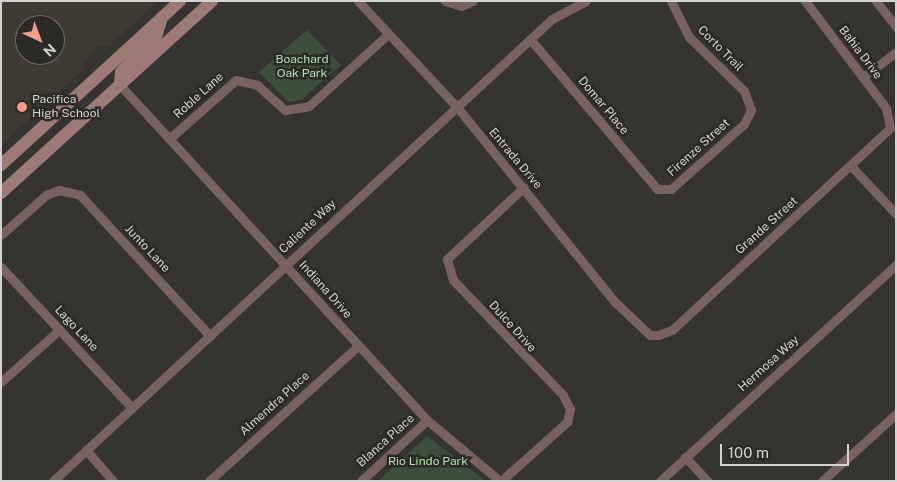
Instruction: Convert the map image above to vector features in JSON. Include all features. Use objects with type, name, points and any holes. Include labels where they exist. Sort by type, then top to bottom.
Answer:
[{"type":"main road","points":[[1,165],[180,1]]},
{"type":"main road","points":[[1,193],[212,1]]},
{"type":"main road","points":[[120,85],[121,72],[156,37],[162,17]]},
{"type":"main road","points":[[25,171],[29,157],[106,86],[108,68]]},
{"type":"street","name":"Entrada Drive","points":[[358,1],[457,107],[524,187],[616,303],[650,335]]},
{"type":"street","points":[[445,1],[454,5],[473,1]]},
{"type":"street","name":"Caliente Way","points":[[53,481],[552,18],[586,1]]},
{"type":"street","name":"Corto Trail","points":[[671,1],[688,37],[744,91],[751,114]]},
{"type":"street","name":"Bahia Drive","points":[[805,1],[863,77],[891,122]]},
{"type":"street","points":[[876,1],[896,27]]},
{"type":"street","name":"Roble Lane","points":[[169,139],[236,80],[257,85],[285,110],[310,106],[388,34]]},
{"type":"street","name":"Domar Place","points":[[530,39],[657,189]]},
{"type":"street","points":[[863,77],[896,52]]},
{"type":"street","name":"Indiana Drive","points":[[120,85],[427,420],[500,481]]},
{"type":"street","name":"Firenze Street","points":[[657,189],[680,185],[751,114]]},
{"type":"street","name":"Grande Street","points":[[650,335],[672,330],[882,140],[891,122]]},
{"type":"street","points":[[852,167],[896,214]]},
{"type":"street","name":"Dulce Drive","points":[[500,481],[567,422],[570,409],[563,395],[534,370],[453,280],[447,259],[524,187]]},
{"type":"street","name":"Junto Lane","points":[[1,235],[42,198],[59,190],[80,196],[210,336]]},
{"type":"street","name":"Hermosa Way","points":[[660,481],[896,265]]},
{"type":"street","name":"Lago Lane","points":[[1,267],[132,408]]},
{"type":"street","points":[[1,382],[60,329]]},
{"type":"street","name":"Almendra Place","points":[[209,481],[358,346]]},
{"type":"street","points":[[822,481],[896,414]]},
{"type":"street","name":"Blanca Place","points":[[361,481],[427,420]]},
{"type":"street","points":[[86,450],[113,481]]},
{"type":"street","points":[[685,457],[707,481]]},
{"type":"shaded area","name":"Pacifica High School","points":[[1,1],[158,1],[108,47],[100,46],[84,61],[84,69],[1,145]]},
{"type":"green space","name":"Boachard Oak Park","points":[[307,30],[341,65],[301,100],[288,102],[259,72]]},
{"type":"green space","name":"Rio Lindo Park","points":[[427,436],[483,479],[484,481],[378,481]]},
{"type":"place","name":"Pacifica High School","points":[[22,107]]}]
